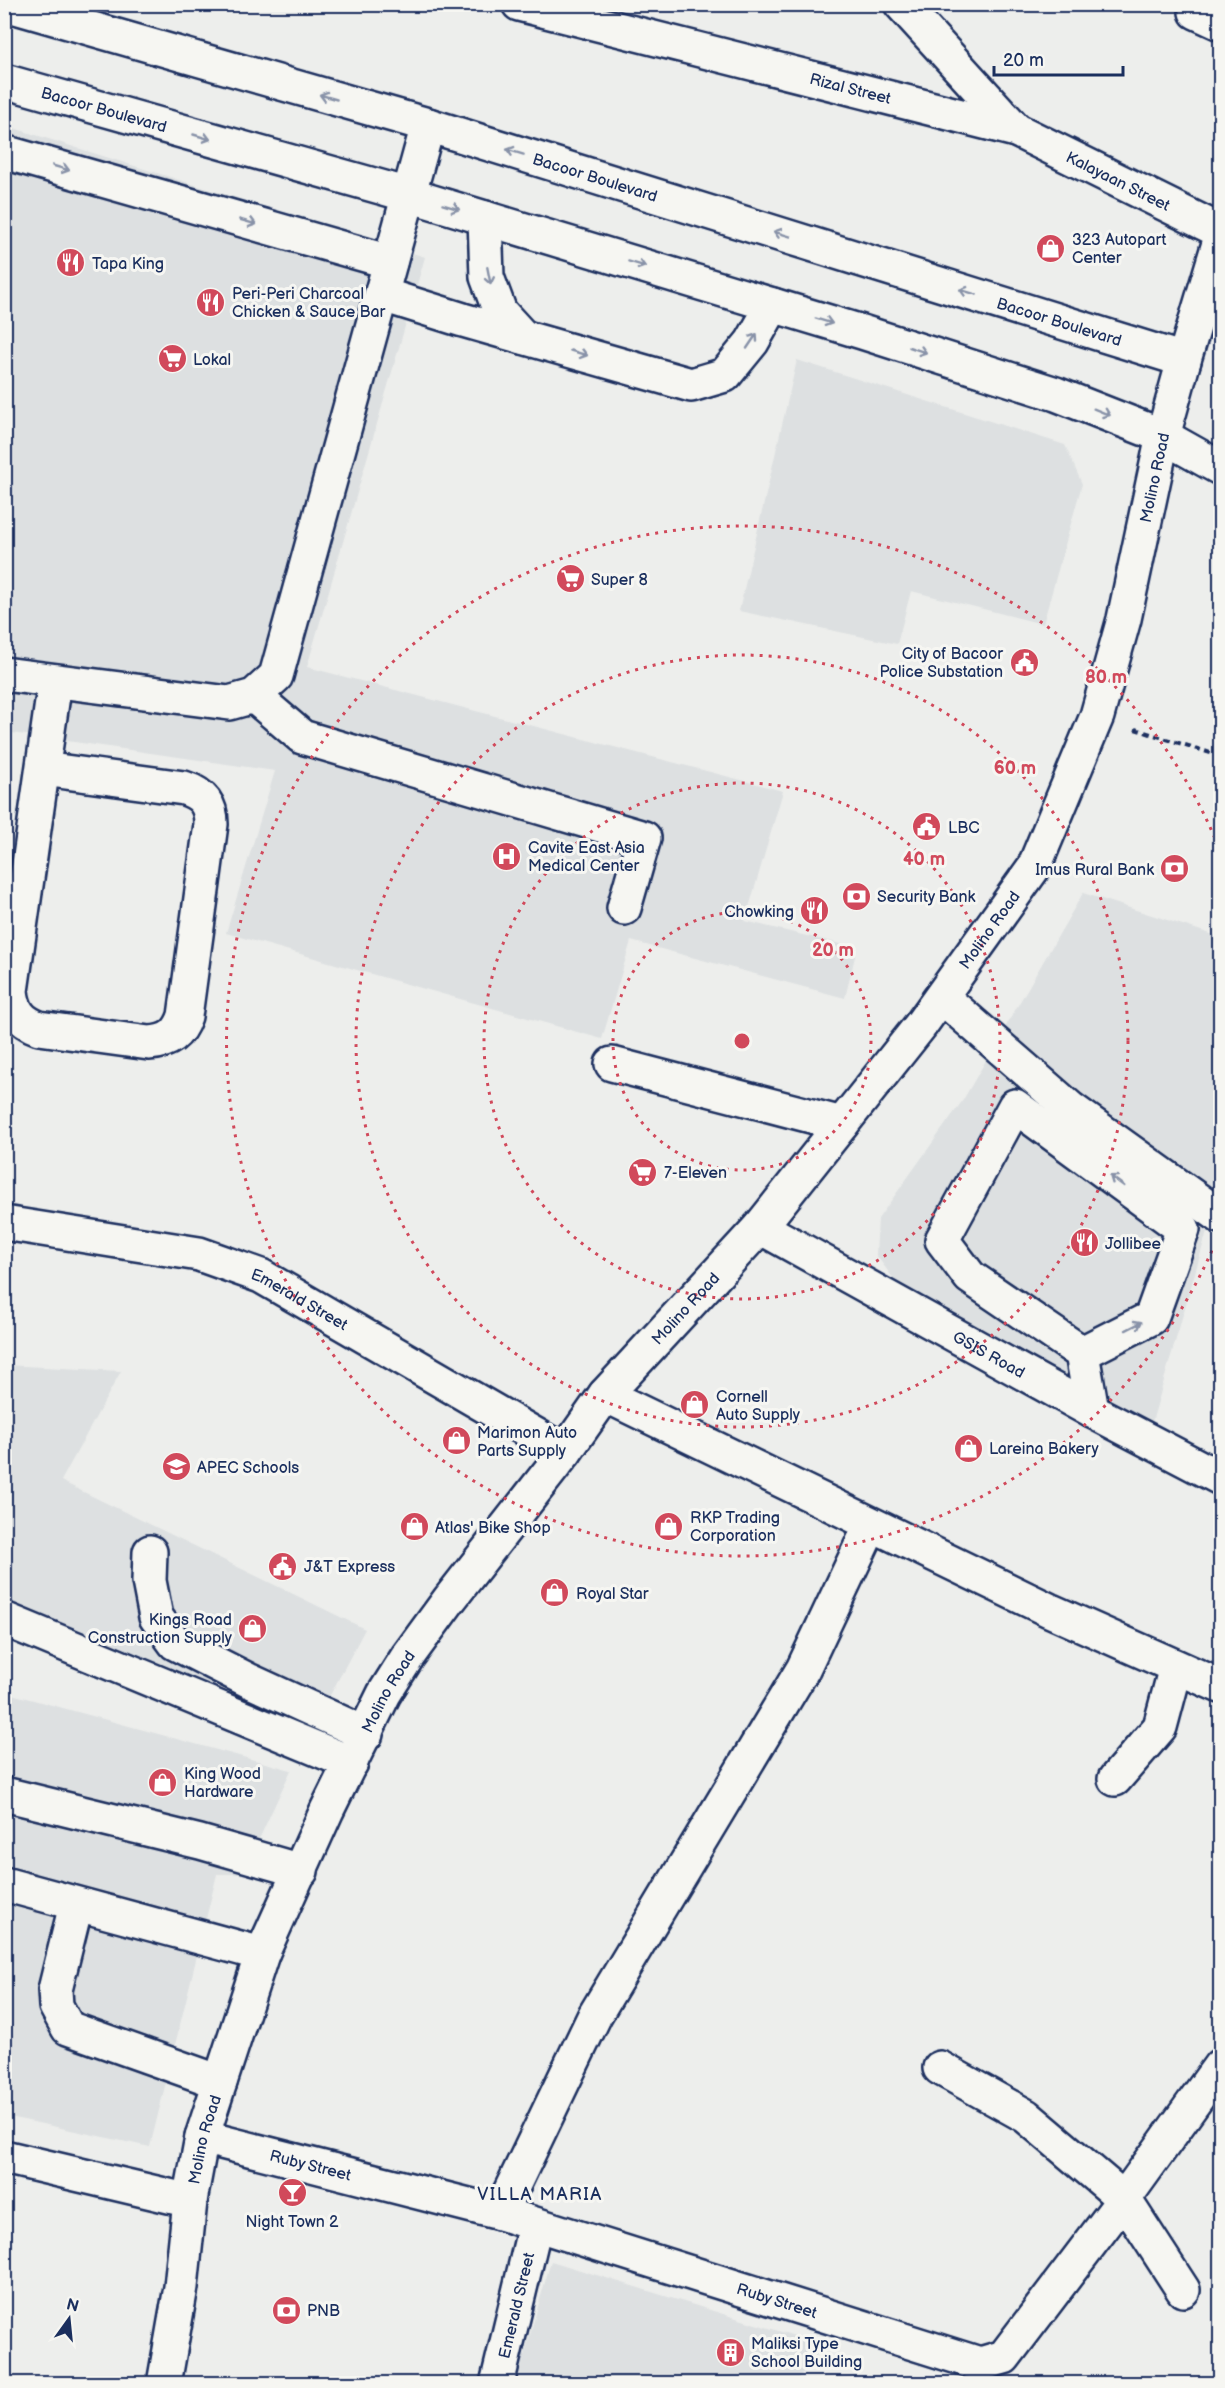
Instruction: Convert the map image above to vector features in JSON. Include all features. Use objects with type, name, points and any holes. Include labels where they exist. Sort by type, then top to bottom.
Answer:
[{"type":"main road","name":"Bacoor Boulevard","points":[[4,4],[428,125],[1184,360]]},
{"type":"main road","name":"Rizal Street","points":[[519,4],[1016,130]]},
{"type":"main road","points":[[901,4],[1016,130]]},
{"type":"main road","name":"Bacoor Boulevard","points":[[4,81],[409,195],[773,305],[1056,394],[1163,436],[1221,468]]},
{"type":"main road","points":[[4,674],[229,703],[254,696],[276,676],[428,125]]},
{"type":"main road","name":"Kalayaan Street","points":[[1016,130],[1221,231]]},
{"type":"main road","points":[[4,152],[390,262]]},
{"type":"main road","points":[[485,218],[487,277],[500,312],[523,337]]},
{"type":"main road","name":"Molino Road","points":[[164,2384],[181,2287],[190,2201],[202,2137],[262,1954],[384,1694],[408,1656],[449,1600],[566,1452],[605,1395],[760,1227],[942,997],[1034,867],[1097,716],[1124,619],[1163,436],[1221,240]]},
{"type":"main road","points":[[382,295],[691,385],[725,375],[752,342],[773,305]]},
{"type":"main road","points":[[43,769],[184,788],[196,792],[206,800],[211,811],[212,824],[185,1016],[181,1028],[172,1037],[161,1042],[149,1043],[39,1028],[27,1023],[18,1015],[12,1004],[11,991],[55,681]]},
{"type":"main road","points":[[254,696],[302,737],[644,838],[624,908]]},
{"type":"main road","points":[[942,997],[1071,1109],[1221,1216]]},
{"type":"main road","points":[[612,1064],[843,1124]]},
{"type":"main road","points":[[1082,1353],[1151,1318],[1183,1229],[1016,1106],[942,1240],[970,1277],[1082,1353],[1092,1411]]},
{"type":"main road","name":"Emerald Street","points":[[4,1223],[199,1254],[261,1276],[566,1452]]},
{"type":"main road","name":"GSIS Road","points":[[760,1227],[1092,1411],[1221,1478]]},
{"type":"main road","points":[[605,1395],[872,1526],[1221,1686]]},
{"type":"main road","points":[[500,2213],[595,2015],[803,1669],[872,1526]]},
{"type":"main road","points":[[150,1552],[150,1581],[156,1617],[175,1642],[248,1680],[366,1734]]},
{"type":"main road","points":[[4,1619],[351,1763]]},
{"type":"main road","points":[[1115,1779],[1160,1727],[1176,1667]]},
{"type":"main road","points":[[4,1794],[200,1842],[301,1871]]},
{"type":"main road","points":[[4,1884],[262,1954]]},
{"type":"main road","points":[[76,1905],[55,1990],[56,2006],[68,2028],[220,2082]]},
{"type":"main road","name":"Ruby Street","points":[[202,2137],[500,2213],[535,2226],[980,2364],[1005,2357],[1221,2066]]},
{"type":"main road","points":[[940,2068],[1026,2116],[1124,2199],[1183,2289]]},
{"type":"main road","points":[[4,2157],[190,2201]]},
{"type":"main road","name":"Emerald Street","points":[[497,2384],[535,2226]]},
{"type":"path","points":[[1097,716],[1221,756]]},
{"type":"shaded area","points":[[4,125],[425,257],[307,667],[783,791],[745,921],[857,948],[845,998],[631,941],[602,1039],[226,933],[275,771],[5,732]]},
{"type":"shaded area","points":[[797,360],[1065,445],[1082,484],[1043,624],[911,591],[897,644],[739,611]]},
{"type":"shaded area","points":[[1083,893],[1220,937],[1220,1186],[1150,1429],[896,1282],[876,1255],[878,1219],[963,1100]]},
{"type":"shaded area","points":[[4,1365],[121,1371],[61,1481],[365,1629],[308,1737],[5,1621]]},
{"type":"shaded area","points":[[4,1692],[291,1770],[243,1874],[217,1874],[150,2147],[5,2116]]},
{"type":"shaded area","points":[[551,2261],[824,2345],[795,2383],[516,2383]]},
{"type":"place","name":"323 Autopart Center","points":[[1051,248]]},
{"type":"place","name":"Tapa King","points":[[71,263]]},
{"type":"place","name":"Peri-Peri Charcoal Chicken & Sauce Bar","points":[[211,302]]},
{"type":"place","name":"Lokal","points":[[172,359]]},
{"type":"place","name":"Super 8","points":[[570,579]]},
{"type":"place","name":"City of Bacoor Police Substation","points":[[1024,662]]},
{"type":"place","name":"LBC","points":[[927,827]]},
{"type":"place","name":"Cavite East Asia Medical Center","points":[[507,856]]},
{"type":"place","name":"Imus Rural Bank","points":[[1175,869]]},
{"type":"place","name":"Security Bank","points":[[856,896]]},
{"type":"place","name":"Chowking","points":[[815,911]]},
{"type":"place","name":"7-Eleven","points":[[643,1172]]},
{"type":"place","name":"Jollibee","points":[[1084,1243]]},
{"type":"place","name":"Cornell Auto Supply","points":[[695,1405]]},
{"type":"place","name":"Marimon Auto Parts Supply","points":[[456,1441]]},
{"type":"place","name":"Lareina Bakery","points":[[968,1448]]},
{"type":"place","name":"APEC Schools","points":[[176,1467]]},
{"type":"place","name":"RKP Trading Corporation","points":[[669,1526]]},
{"type":"place","name":"Atlas' Bike Shop","points":[[414,1527]]},
{"type":"place","name":"J&T Express","points":[[283,1566]]},
{"type":"place","name":"Royal Star","points":[[555,1593]]},
{"type":"place","name":"Kings Road Construction Supply","points":[[253,1628]]},
{"type":"place","name":"King Wood Hardware","points":[[163,1782]]},
{"type":"place","name":"Night Town 2","points":[[292,2193]]},
{"type":"place","name":"PNB","points":[[286,2310]]},
{"type":"place","name":"Maliksi Type School Building","points":[[730,2352]]},
{"type":"district","name":"VILLA MARIA","points":[[540,2194]]}]
